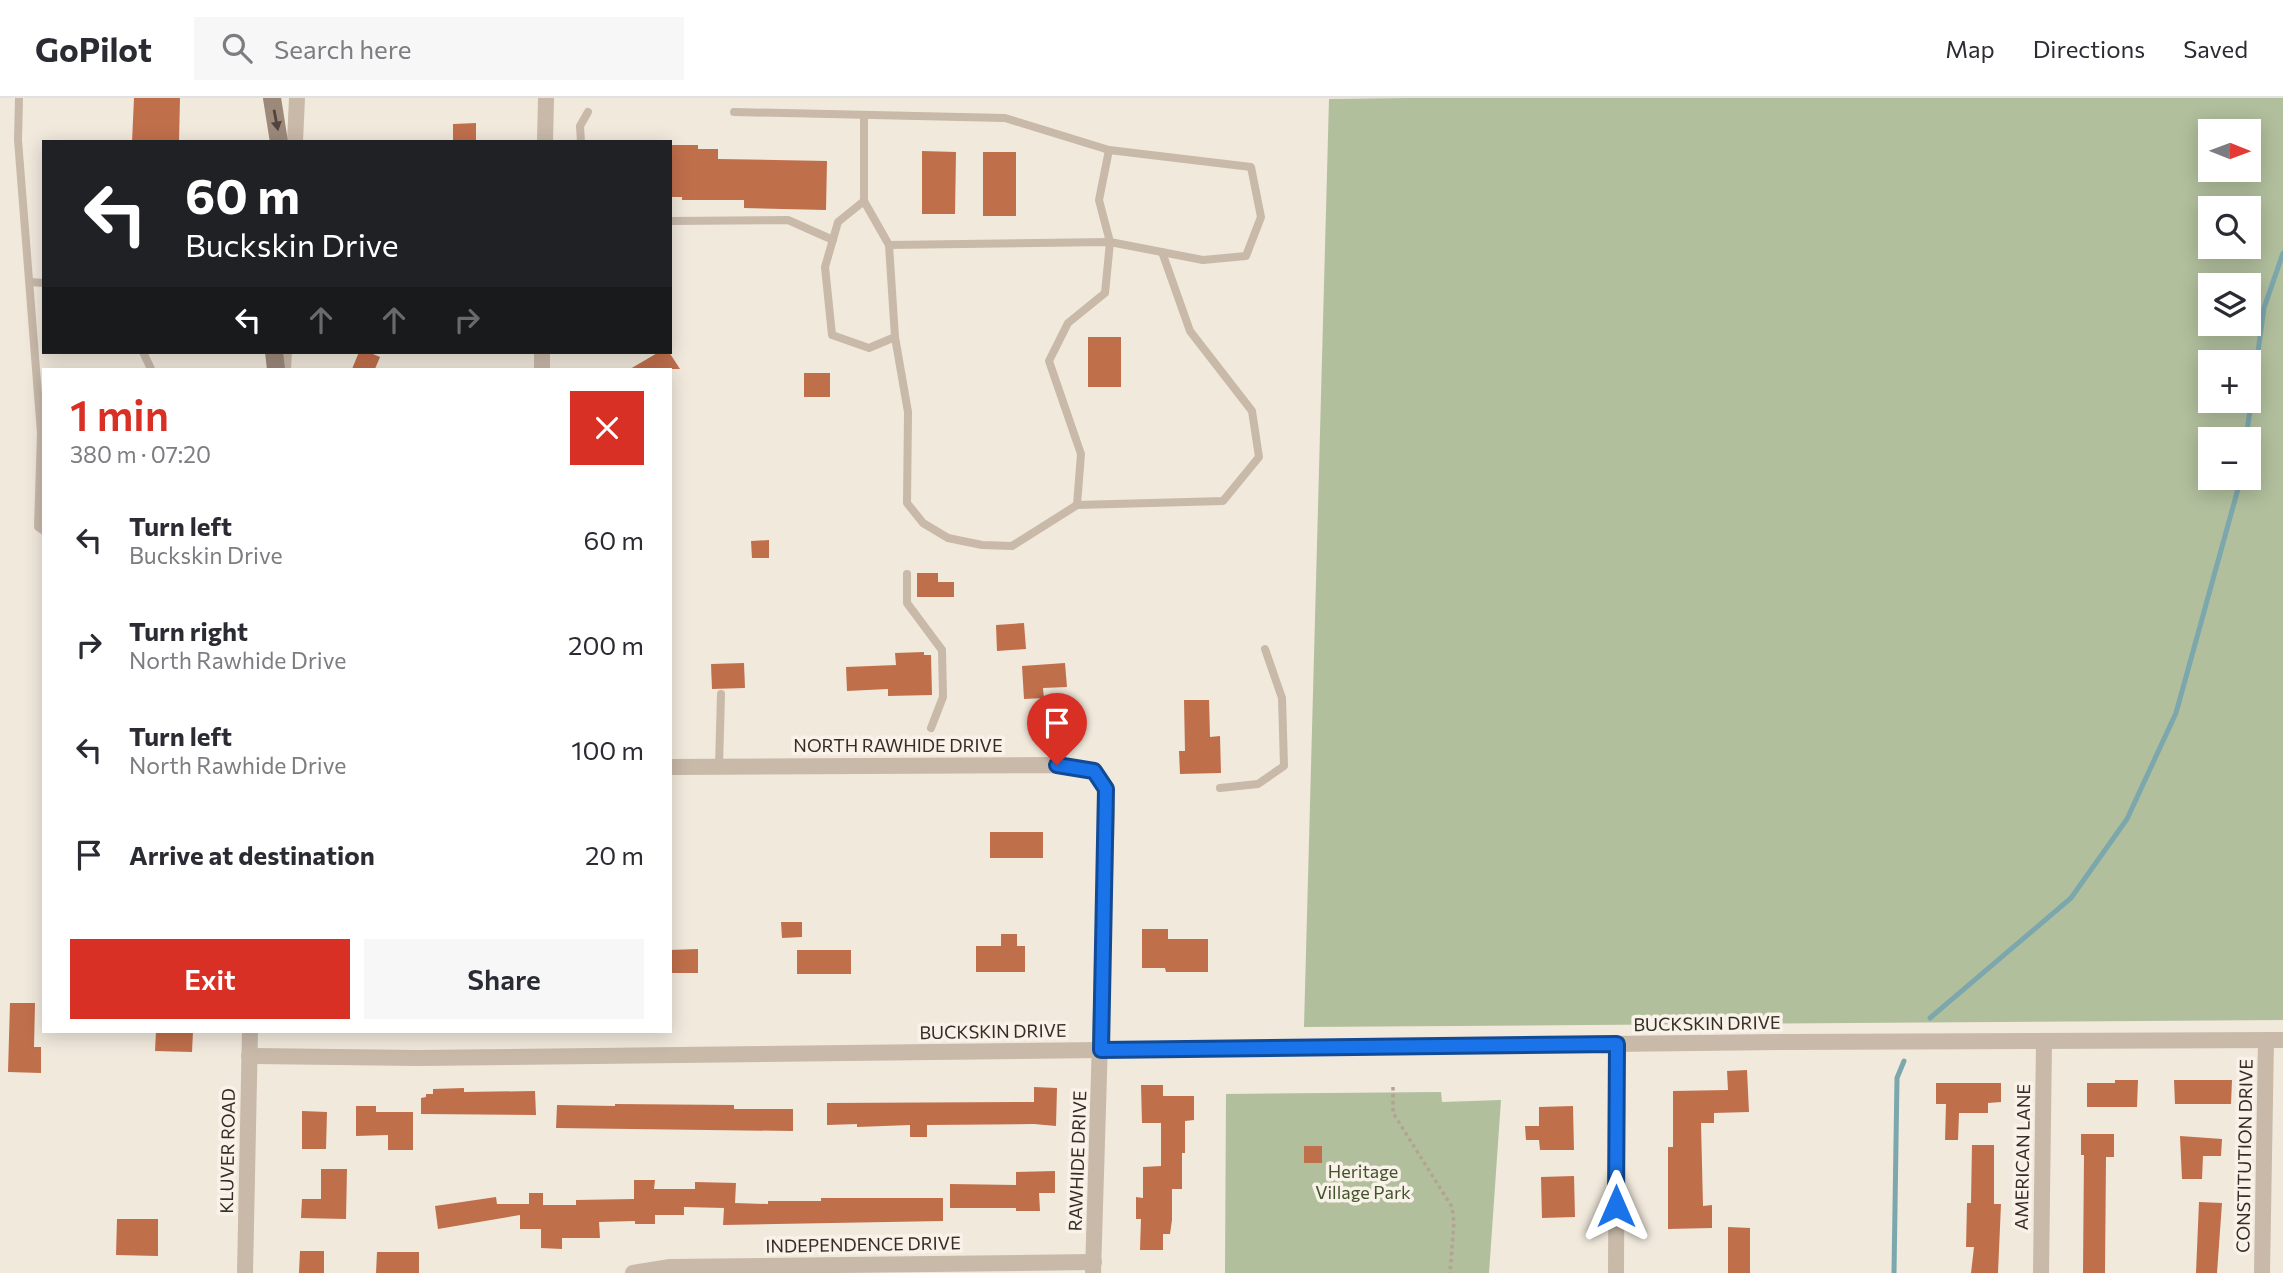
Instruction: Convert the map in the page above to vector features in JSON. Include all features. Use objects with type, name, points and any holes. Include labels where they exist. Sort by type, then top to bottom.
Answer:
[{"type":"street","points":[[272,98],[279,140]]},
{"type":"street","points":[[295,140],[297,98]]},
{"type":"street","points":[[545,140],[546,98]]},
{"type":"street","name":"NORTH RAWHIDE DRIVE","points":[[672,767],[1057,765],[1094,771],[1106,789],[1107,809],[1101,1050]]},
{"type":"street","name":"KLUVER ROAD","points":[[245,1273],[250,1033]]},
{"type":"street","name":"BUCKSKIN DRIVE","points":[[249,1056],[418,1058],[1782,1042],[2275,1040]]},
{"type":"street","name":"CONSTITUTION DRIVE","points":[[2262,1273],[2275,1040]]},
{"type":"street","name":"AMERICAN LANE","points":[[2041,1273],[2043,1042]]},
{"type":"street","points":[[1616,1273],[1617,1044]]},
{"type":"street","name":"RAWHIDE DRIVE","points":[[1094,1267],[1101,1050]]},
{"type":"street","name":"INDEPENDENCE DRIVE","points":[[633,1273],[670,1267],[1094,1267]]},
{"type":"lane","points":[[19,98],[18,140],[41,433],[38,527],[42,530]]},
{"type":"lane","points":[[581,140],[580,126],[588,112]]},
{"type":"lane","points":[[734,112],[1005,118],[1109,150],[1251,167],[1261,217],[1246,256],[1203,261],[1110,242],[889,245]]},
{"type":"lane","points":[[864,115],[864,201],[889,245],[895,337],[908,412],[906,503],[923,523],[948,538],[982,545],[1012,546],[1077,505],[1223,502],[1259,457],[1252,411],[1190,331],[1162,252]]},
{"type":"lane","points":[[1077,505],[1081,454],[1049,361],[1068,323],[1105,293],[1110,242],[1099,200],[1109,150]]},
{"type":"lane","points":[[864,201],[838,222],[825,267],[832,335],[869,348],[895,337]]},
{"type":"lane","points":[[672,221],[788,220],[832,240]]},
{"type":"lane","points":[[30,282],[42,283]]},
{"type":"lane","points":[[906,574],[907,603],[942,650],[943,697],[931,728]]},
{"type":"lane","points":[[1220,788],[1258,784],[1284,766],[1282,698],[1265,649]]},
{"type":"lane","points":[[719,766],[721,694]]},
{"type":"path","points":[[1392,1087],[1393,1113],[1452,1207],[1454,1222],[1450,1273]]},
{"type":"green space","points":[[2283,98],[2283,1020],[1304,1027],[1329,99]]},
{"type":"green space","name":"Heritage Village Park","points":[[1441,1092],[1442,1102],[1501,1100],[1489,1273],[1225,1273],[1226,1094]]},
{"type":"building","points":[[134,98],[180,98],[179,140],[132,140]]},
{"type":"building","points":[[476,123],[476,140],[453,140],[453,124]]},
{"type":"building","points":[[672,145],[698,145],[698,149],[718,149],[718,159],[827,161],[826,210],[744,208],[744,200],[682,200],[682,197],[672,197]]},
{"type":"building","points":[[922,151],[956,152],[955,214],[922,214]]},
{"type":"building","points":[[983,152],[1016,152],[1016,216],[983,216]]},
{"type":"building","points":[[1088,337],[1121,337],[1121,387],[1088,387]]},
{"type":"building","points":[[358,354],[380,357],[375,368],[352,368]]},
{"type":"building","points":[[656,354],[670,354],[680,369],[672,368],[632,368]]},
{"type":"building","points":[[804,373],[830,373],[830,397],[804,397]]},
{"type":"building","points":[[769,540],[769,558],[752,558],[751,541]]},
{"type":"building","points":[[917,573],[938,573],[938,582],[954,582],[954,597],[917,597]]},
{"type":"building","points":[[1024,623],[1026,649],[997,651],[996,625]]},
{"type":"building","points":[[924,652],[924,655],[931,655],[932,695],[888,696],[888,689],[847,691],[846,667],[896,665],[895,653]]},
{"type":"building","points":[[744,663],[745,688],[712,689],[711,664]]},
{"type":"building","points":[[1065,663],[1067,687],[1043,688],[1044,698],[1024,699],[1022,666]]},
{"type":"building","points":[[1184,700],[1209,700],[1210,737],[1220,736],[1221,773],[1180,774],[1179,751],[1185,751]]},
{"type":"building","points":[[990,832],[1043,832],[1043,858],[990,858]]},
{"type":"building","points":[[781,922],[802,922],[802,937],[782,938]]},
{"type":"building","points":[[1142,929],[1168,929],[1168,939],[1208,939],[1208,972],[1166,972],[1165,968],[1142,968]]},
{"type":"building","points":[[1001,934],[1017,934],[1017,946],[1025,946],[1025,972],[976,972],[976,946],[1001,946]]},
{"type":"building","points":[[698,949],[698,973],[672,973],[672,950]]},
{"type":"building","points":[[797,950],[851,950],[851,974],[797,974]]},
{"type":"building","points":[[10,1003],[35,1003],[34,1047],[41,1047],[41,1073],[8,1072]]},
{"type":"building","points":[[156,1033],[193,1033],[192,1052],[155,1051]]},
{"type":"building","points":[[1747,1070],[1749,1112],[1714,1113],[1714,1123],[1701,1123],[1703,1206],[1712,1205],[1712,1228],[1668,1229],[1668,1147],[1673,1147],[1673,1091],[1728,1090],[1727,1071]]},
{"type":"building","points":[[2115,1080],[2138,1080],[2137,1107],[2087,1107],[2087,1083],[2115,1083]]},
{"type":"building","points":[[2174,1080],[2232,1080],[2231,1104],[2175,1104]]},
{"type":"building","points":[[1936,1083],[2001,1083],[2001,1102],[1988,1103],[1988,1113],[1959,1113],[1958,1140],[1945,1140],[1946,1104],[1936,1104]]},
{"type":"building","points":[[1141,1085],[1163,1085],[1163,1096],[1194,1096],[1194,1120],[1185,1121],[1182,1189],[1172,1189],[1170,1234],[1163,1234],[1163,1250],[1140,1250],[1141,1219],[1136,1219],[1136,1197],[1143,1198],[1143,1167],[1161,1166],[1161,1123],[1142,1123]]},
{"type":"building","points":[[1034,1087],[1057,1088],[1056,1126],[927,1125],[927,1137],[910,1137],[910,1125],[827,1125],[827,1103],[1034,1102]]},
{"type":"building","points":[[464,1088],[464,1092],[535,1091],[536,1115],[421,1114],[421,1098],[426,1097],[426,1094],[433,1094],[433,1089]]},
{"type":"building","points":[[557,1105],[734,1105],[734,1109],[793,1109],[793,1131],[556,1128]]},
{"type":"building","points":[[356,1106],[376,1106],[376,1112],[413,1112],[413,1150],[388,1150],[388,1135],[356,1136]]},
{"type":"building","points":[[1573,1106],[1574,1150],[1540,1150],[1539,1140],[1526,1140],[1525,1126],[1539,1126],[1539,1107]]},
{"type":"building","points":[[302,1111],[327,1112],[326,1149],[302,1149]]},
{"type":"building","points":[[2081,1134],[2114,1134],[2114,1157],[2106,1157],[2105,1273],[2083,1273],[2084,1155],[2081,1155]]},
{"type":"building","points":[[2180,1136],[2222,1139],[2221,1156],[2203,1156],[2202,1179],[2182,1179]]},
{"type":"building","points":[[1972,1145],[1994,1145],[1994,1204],[2001,1204],[1998,1273],[1971,1273],[1974,1247],[1966,1247],[1967,1203],[1971,1203]]},
{"type":"building","points":[[1304,1146],[1322,1146],[1322,1163],[1304,1163]]},
{"type":"building","points":[[321,1169],[347,1169],[346,1219],[301,1218],[302,1199],[321,1199]]},
{"type":"building","points":[[1055,1171],[1055,1193],[1039,1193],[1040,1211],[1016,1211],[1016,1208],[950,1208],[950,1184],[1016,1185],[1016,1172]]},
{"type":"building","points":[[1574,1176],[1575,1217],[1542,1218],[1541,1177]]},
{"type":"building","points":[[634,1180],[655,1180],[654,1189],[695,1189],[695,1182],[736,1183],[735,1203],[821,1201],[821,1198],[943,1198],[943,1221],[723,1225],[724,1208],[684,1207],[684,1215],[655,1215],[655,1224],[635,1224],[635,1221],[599,1222],[600,1238],[562,1238],[562,1249],[541,1248],[541,1229],[520,1229],[520,1215],[438,1229],[435,1206],[496,1197],[497,1204],[529,1204],[529,1193],[543,1193],[543,1205],[576,1205],[576,1200],[634,1199]]},
{"type":"building","points":[[2199,1202],[2222,1203],[2217,1273],[2196,1273]]},
{"type":"building","points":[[117,1219],[158,1219],[158,1256],[116,1255]]},
{"type":"building","points":[[1728,1227],[1750,1228],[1750,1273],[1728,1273]]},
{"type":"building","points":[[300,1251],[324,1251],[324,1273],[299,1273]]},
{"type":"building","points":[[377,1252],[419,1252],[419,1273],[376,1273]]},
{"type":"waterway","points":[[2248,427],[2264,308],[2283,253]]},
{"type":"waterway","points":[[1930,1018],[2071,898],[2127,819],[2176,713],[2238,490]]},
{"type":"waterway","points":[[1894,1273],[1897,1078],[1904,1061]]},
{"type":"route","points":[[1057,765],[1094,771],[1106,789],[1101,1050],[1617,1044],[1616,1206]]}]
